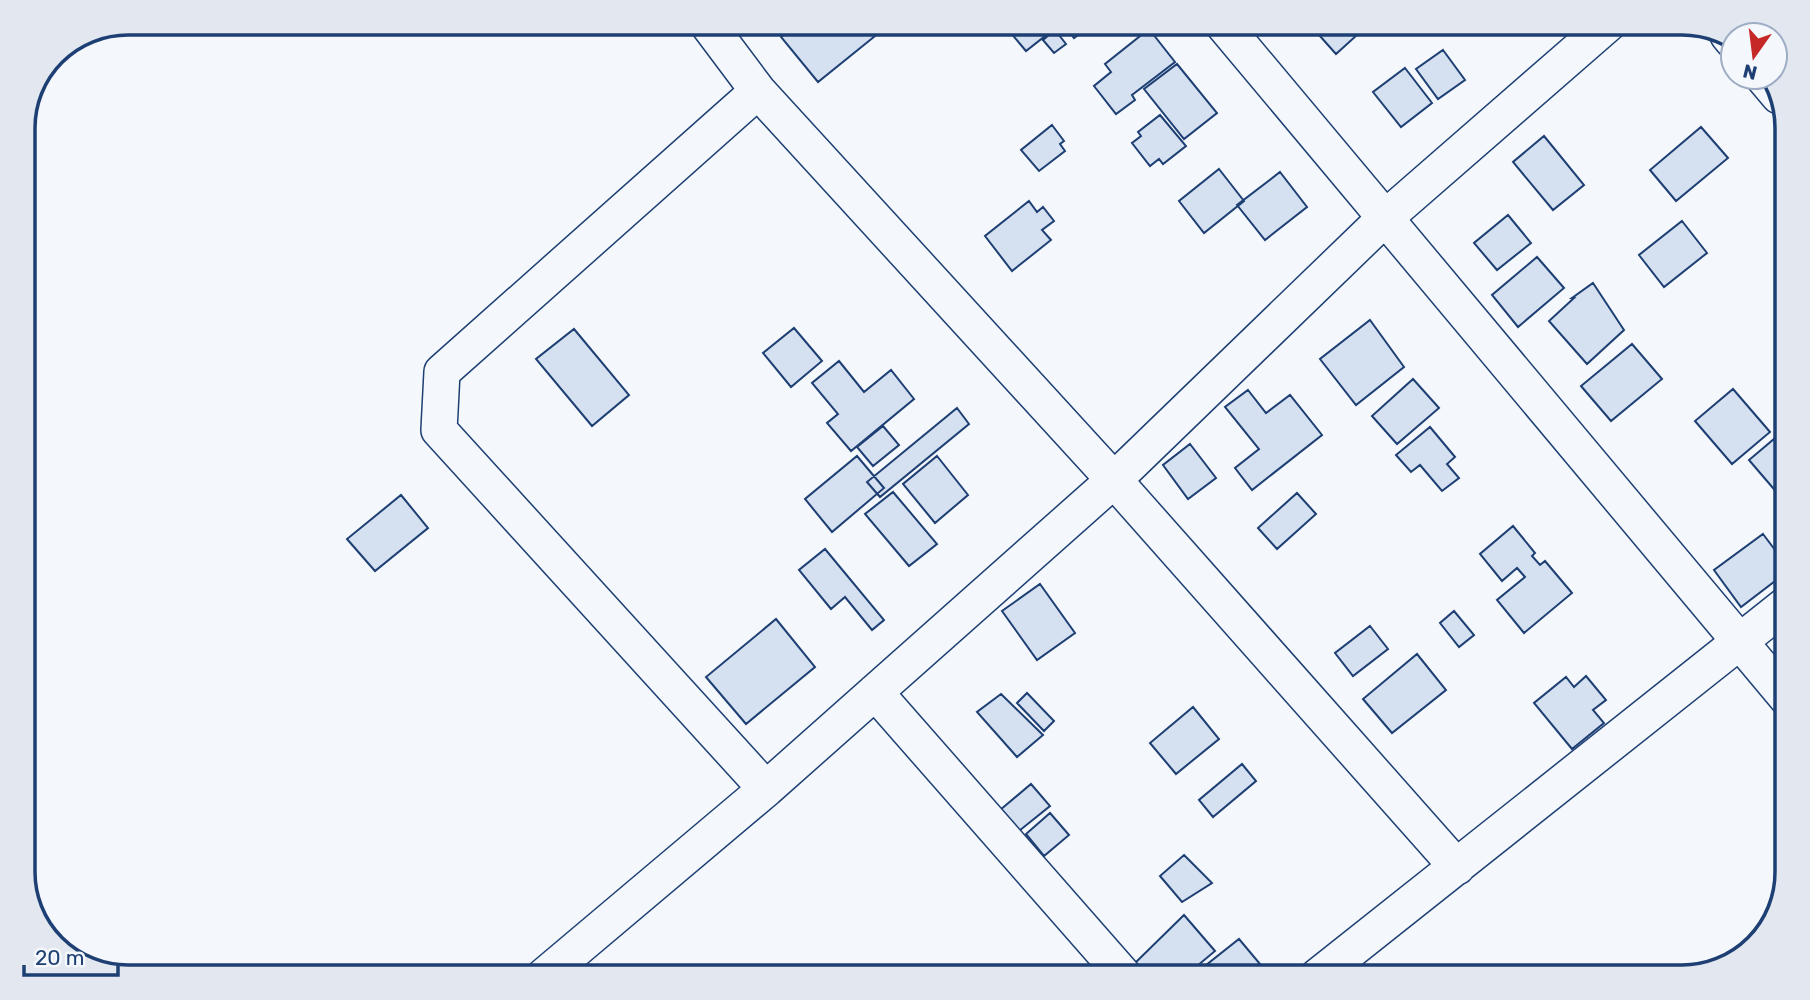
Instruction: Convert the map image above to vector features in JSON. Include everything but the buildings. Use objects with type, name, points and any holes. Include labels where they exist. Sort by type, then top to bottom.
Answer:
[{"type":"street","points":[[716,35],[758,91],[1115,480],[1457,866]]},
{"type":"street","points":[[1232,35],[1775,684]]},
{"type":"street","points":[[557,965],[766,789],[1115,480],[1384,219],[1595,35]]},
{"type":"street","points":[[758,91],[442,372],[439,430],[766,789]]},
{"type":"street","points":[[1332,965],[1775,614]]},
{"type":"street","points":[[875,692],[1114,965]]}]
